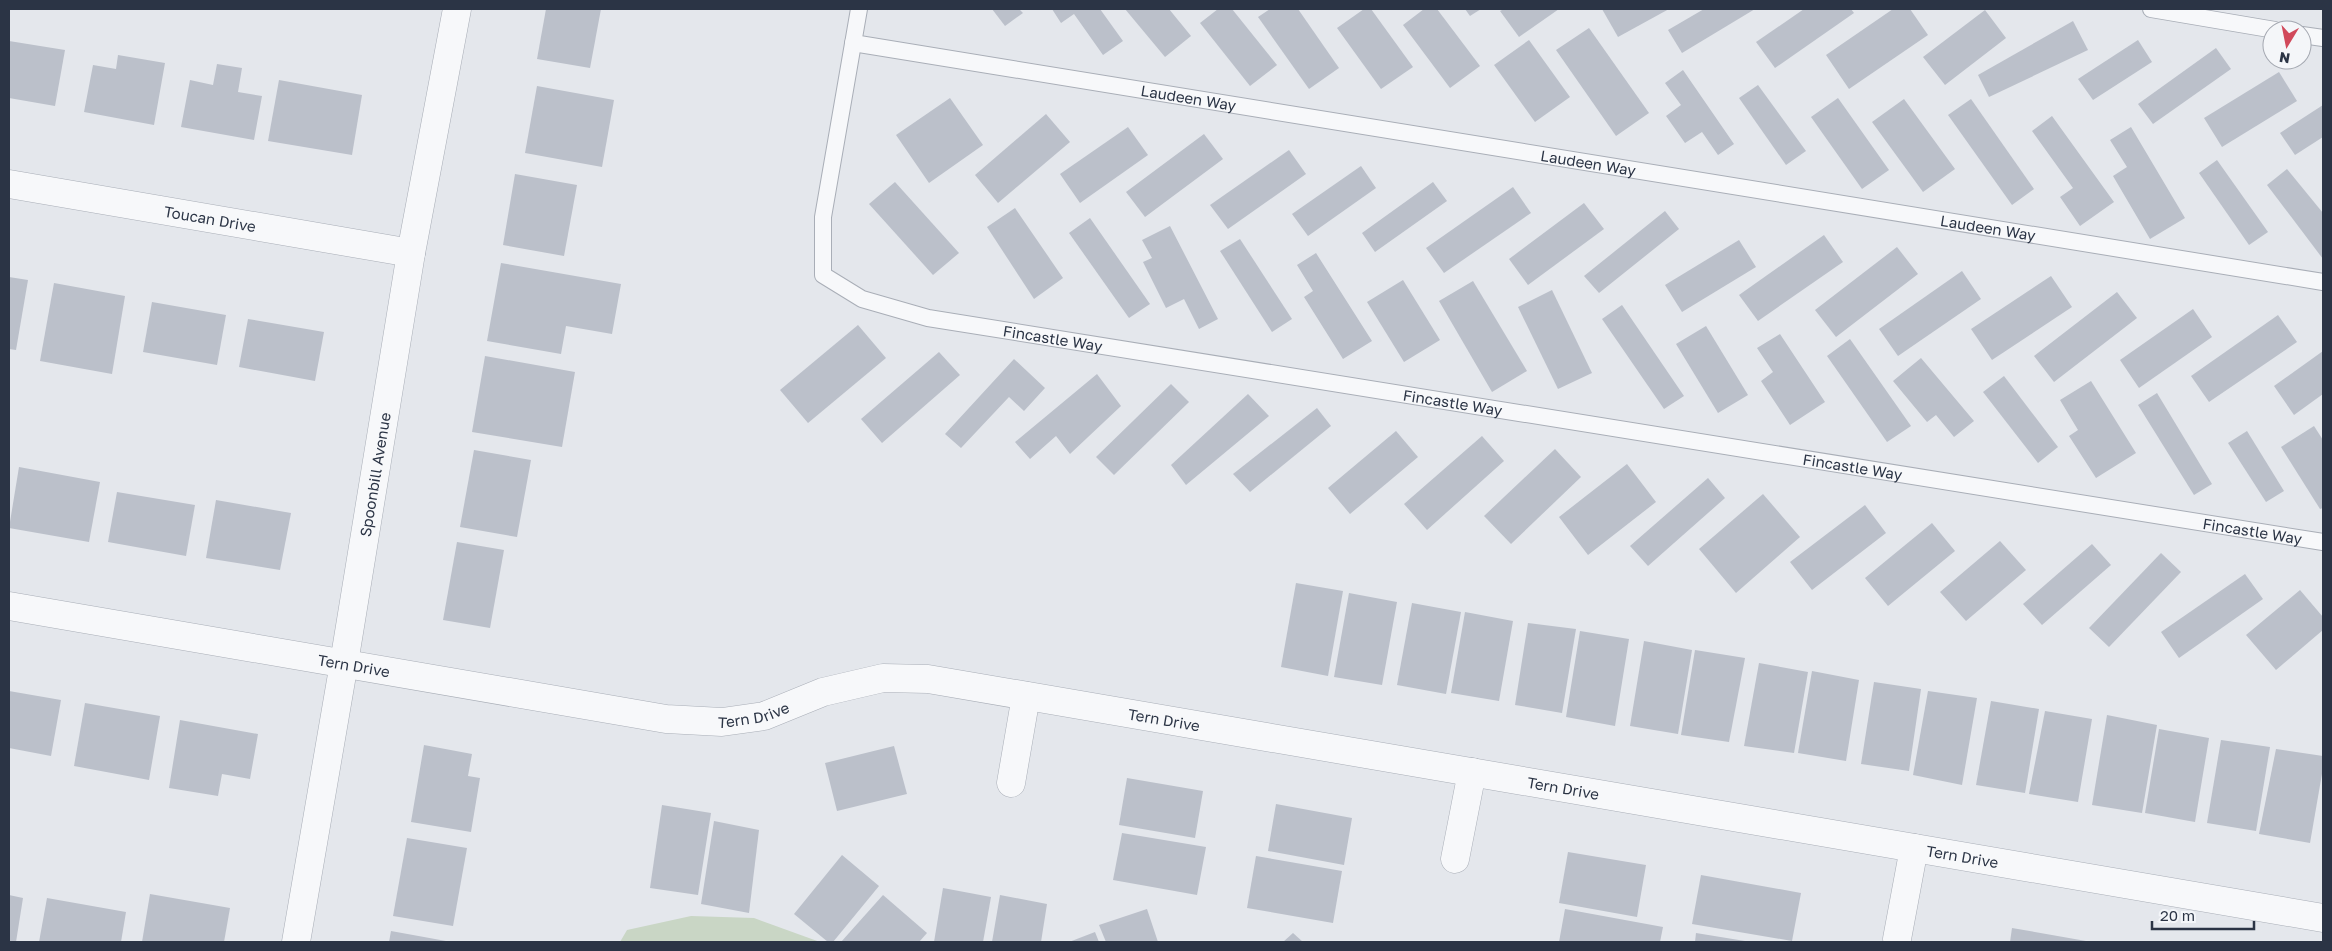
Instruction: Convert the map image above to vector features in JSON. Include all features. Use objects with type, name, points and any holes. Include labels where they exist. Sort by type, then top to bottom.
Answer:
[{"type":"street","name":"Spoonbill Avenue","points":[[296,942],[344,662],[410,253],[457,9]]},
{"type":"street","name":"Toucan Drive","points":[[9,184],[410,253]]},
{"type":"street","name":"Tern Drive","points":[[9,606],[344,662],[666,719],[722,722],[764,716],[823,692],[883,678],[928,679],[2323,918]]},
{"type":"street","points":[[1011,784],[1026,696]]},
{"type":"street","points":[[1455,859],[1472,772]]},
{"type":"street","points":[[1897,939],[1914,848]]},
{"type":"lane","points":[[853,43],[859,9]]},
{"type":"lane","points":[[2151,9],[2262,28]]},
{"type":"lane","name":"Laudeen Way","points":[[853,43],[2323,282]]},
{"type":"lane","name":"Fincastle Way","points":[[853,43],[823,217],[823,276],[862,298],[928,318],[2323,542]]},
{"type":"green space","points":[[691,916],[754,918],[820,942],[620,942],[627,930]]},
{"type":"building","points":[[546,9],[601,9],[590,68],[537,59]]},
{"type":"building","points":[[992,9],[1019,9],[1023,13],[1005,26]]},
{"type":"building","points":[[1052,9],[1100,9],[1123,41],[1103,55],[1074,14],[1061,23]]},
{"type":"building","points":[[1125,9],[1169,9],[1191,36],[1165,57]]},
{"type":"building","points":[[1218,9],[1232,9],[1277,65],[1250,86],[1200,23]]},
{"type":"building","points":[[1270,9],[1298,9],[1339,68],[1309,89],[1258,17]]},
{"type":"building","points":[[1364,9],[1371,9],[1413,67],[1381,89],[1337,28]]},
{"type":"building","points":[[1424,9],[1437,9],[1480,66],[1450,88],[1403,25]]},
{"type":"building","points":[[1465,9],[1481,9],[1470,16]]},
{"type":"building","points":[[1504,9],[1559,9],[1519,37],[1500,11]]},
{"type":"building","points":[[1602,9],[1669,9],[1618,37]]},
{"type":"building","points":[[1704,9],[1755,9],[1682,53],[1668,30]]},
{"type":"building","points":[[1804,9],[1851,9],[1854,13],[1775,68],[1756,42]]},
{"type":"building","points":[[1893,9],[1910,9],[1928,35],[1849,89],[1826,55]]},
{"type":"building","points":[[1985,10],[2006,38],[1945,85],[1923,57]]},
{"type":"building","points":[[2073,21],[2088,50],[1989,97],[1978,75]]},
{"type":"building","points":[[1589,28],[1649,113],[1616,136],[1556,50]]},
{"type":"building","points":[[1529,40],[1570,97],[1535,122],[1494,65]]},
{"type":"building","points":[[2138,40],[2152,62],[2093,100],[2078,79]]},
{"type":"building","points":[[9,41],[65,50],[55,106],[9,98]]},
{"type":"building","points":[[2216,48],[2231,69],[2153,124],[2138,104]]},
{"type":"building","points":[[118,55],[165,63],[154,125],[84,112],[93,65],[116,69]]},
{"type":"building","points":[[217,64],[242,68],[238,92],[262,96],[254,140],[181,127],[190,80],[213,85]]},
{"type":"building","points":[[1683,70],[1734,144],[1718,155],[1702,132],[1685,143],[1666,116],[1681,105],[1665,83]]},
{"type":"building","points":[[2279,72],[2297,101],[2222,147],[2204,118]]},
{"type":"building","points":[[279,80],[362,95],[352,155],[268,141]]},
{"type":"building","points":[[1758,85],[1806,151],[1786,165],[1739,98]]},
{"type":"building","points":[[537,86],[614,100],[602,167],[525,153]]},
{"type":"building","points":[[950,98],[983,145],[929,183],[896,135]]},
{"type":"building","points":[[1838,98],[1889,170],[1862,189],[1811,117]]},
{"type":"building","points":[[1904,99],[1955,169],[1923,192],[1872,122]]},
{"type":"building","points":[[1971,99],[2034,189],[2012,205],[1948,115]]},
{"type":"building","points":[[2323,105],[2323,137],[2295,155],[2280,133]]},
{"type":"building","points":[[1046,114],[1070,142],[998,203],[975,175]]},
{"type":"building","points":[[2052,116],[2114,202],[2080,226],[2060,197],[2073,188],[2032,131]]},
{"type":"building","points":[[1128,127],[1148,155],[1080,203],[1060,174]]},
{"type":"building","points":[[2131,127],[2185,218],[2150,239],[2113,176],[2127,167],[2110,140]]},
{"type":"building","points":[[1204,134],[1223,159],[1145,217],[1126,192]]},
{"type":"building","points":[[1289,150],[1306,174],[1228,229],[1210,205]]},
{"type":"building","points":[[2217,160],[2268,232],[2249,245],[2199,173]]},
{"type":"building","points":[[1361,166],[1376,188],[1308,236],[1292,214]]},
{"type":"building","points":[[2287,169],[2323,213],[2323,259],[2267,185]]},
{"type":"building","points":[[515,174],[577,185],[564,256],[503,245]]},
{"type":"building","points":[[895,182],[959,253],[933,275],[869,204]]},
{"type":"building","points":[[1433,182],[1447,201],[1375,252],[1362,233]]},
{"type":"building","points":[[1513,187],[1531,213],[1444,273],[1426,248]]},
{"type":"building","points":[[1584,203],[1604,229],[1528,285],[1509,259]]},
{"type":"building","points":[[1015,208],[1063,278],[1034,299],[987,227]]},
{"type":"building","points":[[1665,211],[1679,229],[1599,293],[1584,276]]},
{"type":"building","points":[[1090,218],[1150,304],[1129,318],[1069,233]]},
{"type":"building","points":[[1170,226],[1218,319],[1199,329],[1184,299],[1166,308],[1143,262],[1152,258],[1142,240]]},
{"type":"building","points":[[1824,235],[1843,262],[1758,321],[1739,295]]},
{"type":"building","points":[[1240,239],[1292,319],[1272,332],[1220,251]]},
{"type":"building","points":[[1739,240],[1756,267],[1682,312],[1665,285]]},
{"type":"building","points":[[1897,247],[1918,274],[1836,337],[1815,310]]},
{"type":"building","points":[[1316,253],[1372,341],[1343,359],[1304,297],[1313,291],[1297,265]]},
{"type":"building","points":[[501,263],[621,284],[612,334],[566,326],[561,354],[487,341]]},
{"type":"building","points":[[1962,271],[1981,299],[1898,356],[1879,329]]},
{"type":"building","points":[[2051,276],[2072,307],[1992,360],[1971,329]]},
{"type":"building","points":[[9,277],[28,280],[16,350],[9,349]]},
{"type":"building","points":[[1403,280],[1440,340],[1404,362],[1367,302]]},
{"type":"building","points":[[1473,281],[1527,371],[1492,392],[1439,301]]},
{"type":"building","points":[[54,283],[125,296],[112,374],[40,361]]},
{"type":"building","points":[[1552,290],[1592,373],[1558,389],[1518,307]]},
{"type":"building","points":[[2117,292],[2137,318],[2054,382],[2034,356]]},
{"type":"building","points":[[152,302],[226,315],[217,365],[143,352]]},
{"type":"building","points":[[1622,305],[1684,396],[1664,409],[1602,319]]},
{"type":"building","points":[[2193,309],[2212,337],[2139,388],[2120,360]]},
{"type":"building","points":[[2278,315],[2297,342],[2209,402],[2191,376]]},
{"type":"building","points":[[248,319],[324,332],[315,381],[239,367]]},
{"type":"building","points":[[858,325],[886,358],[808,423],[780,390]]},
{"type":"building","points":[[1706,326],[1748,395],[1718,413],[1676,344]]},
{"type":"building","points":[[1780,334],[1825,402],[1790,425],[1761,381],[1773,372],[1757,348]]},
{"type":"building","points":[[1850,339],[1911,426],[1887,442],[1827,356]]},
{"type":"building","points":[[2323,351],[2323,394],[2294,415],[2274,386]]},
{"type":"building","points":[[939,352],[960,375],[882,443],[861,419]]},
{"type":"building","points":[[485,356],[575,372],[562,447],[472,432]]},
{"type":"building","points":[[1921,358],[1974,421],[1954,437],[1936,415],[1927,422],[1893,381]]},
{"type":"building","points":[[1014,359],[1045,388],[1024,411],[1009,397],[961,448],[945,434]]},
{"type":"building","points":[[1097,374],[1121,406],[1070,454],[1056,436],[1030,459],[1015,442]]},
{"type":"building","points":[[2004,376],[2058,447],[2038,463],[1983,392]]},
{"type":"building","points":[[2091,381],[2136,453],[2096,478],[2069,436],[2078,430],[2060,400]]},
{"type":"building","points":[[1171,384],[1189,402],[1114,475],[1096,457]]},
{"type":"building","points":[[2157,393],[2212,484],[2194,495],[2138,405]]},
{"type":"building","points":[[1248,394],[1269,416],[1186,485],[1171,465]]},
{"type":"building","points":[[1317,408],[1331,426],[1250,492],[1233,474]]},
{"type":"building","points":[[2314,426],[2323,440],[2323,508],[2320,509],[2281,447]]},
{"type":"building","points":[[1396,431],[1418,457],[1350,514],[1328,488]]},
{"type":"building","points":[[2247,431],[2284,491],[2266,502],[2228,443]]},
{"type":"building","points":[[1482,436],[1504,461],[1427,530],[1404,504]]},
{"type":"building","points":[[1555,449],[1581,477],[1511,544],[1484,516]]},
{"type":"building","points":[[474,450],[531,460],[517,537],[460,527]]},
{"type":"building","points":[[1627,464],[1656,502],[1588,555],[1559,517]]},
{"type":"building","points":[[19,467],[100,482],[89,542],[9,528]]},
{"type":"building","points":[[1708,478],[1725,498],[1648,566],[1630,546]]},
{"type":"building","points":[[117,492],[195,505],[186,556],[108,542]]},
{"type":"building","points":[[1763,494],[1800,537],[1736,593],[1699,549]]},
{"type":"building","points":[[216,500],[291,513],[280,570],[206,558]]},
{"type":"building","points":[[1865,505],[1886,533],[1812,590],[1790,562]]},
{"type":"building","points":[[1932,523],[1955,551],[1888,606],[1865,578]]},
{"type":"building","points":[[2000,541],[2026,570],[1966,621],[1940,592]]},
{"type":"building","points":[[457,542],[504,550],[490,628],[443,620]]},
{"type":"building","points":[[2092,544],[2111,565],[2042,625],[2023,604]]},
{"type":"building","points":[[2161,553],[2181,572],[2109,647],[2089,628]]},
{"type":"building","points":[[2245,574],[2263,599],[2179,658],[2161,632]]},
{"type":"building","points":[[1296,583],[1343,591],[1328,676],[1281,667]]},
{"type":"building","points":[[2300,590],[2323,617],[2323,630],[2276,670],[2246,635]]},
{"type":"building","points":[[1349,593],[1397,602],[1382,685],[1334,677]]},
{"type":"building","points":[[1412,603],[1461,612],[1446,694],[1397,685]]},
{"type":"building","points":[[1465,612],[1513,621],[1499,701],[1451,693]]},
{"type":"building","points":[[1528,623],[1576,629],[1562,713],[1515,705]]},
{"type":"building","points":[[1580,631],[1629,639],[1615,726],[1566,717]]},
{"type":"building","points":[[1644,641],[1692,650],[1678,734],[1630,726]]},
{"type":"building","points":[[1695,650],[1745,658],[1729,742],[1681,735]]},
{"type":"building","points":[[1759,663],[1808,672],[1794,753],[1744,746]]},
{"type":"building","points":[[1812,671],[1859,680],[1846,761],[1798,753]]},
{"type":"building","points":[[1874,682],[1921,689],[1909,771],[1861,764]]},
{"type":"building","points":[[9,691],[61,700],[51,756],[9,748]]},
{"type":"building","points":[[1928,691],[1977,698],[1962,785],[1913,775]]},
{"type":"building","points":[[1991,701],[2039,709],[2025,793],[1976,785]]},
{"type":"building","points":[[85,703],[160,716],[149,780],[74,766]]},
{"type":"building","points":[[2045,711],[2092,719],[2078,802],[2029,794]]},
{"type":"building","points":[[2107,715],[2157,725],[2142,813],[2092,805]]},
{"type":"building","points":[[180,720],[258,734],[250,779],[222,774],[218,796],[169,788]]},
{"type":"building","points":[[2159,729],[2209,738],[2195,822],[2145,813]]},
{"type":"building","points":[[2221,740],[2270,747],[2256,831],[2207,823]]},
{"type":"building","points":[[424,745],[472,754],[468,776],[480,778],[471,832],[411,822]]},
{"type":"building","points":[[894,746],[907,794],[837,811],[825,763]]},
{"type":"building","points":[[2276,749],[2323,756],[2323,768],[2310,843],[2259,834]]},
{"type":"building","points":[[1127,778],[1203,791],[1195,838],[1119,825]]},
{"type":"building","points":[[1276,804],[1352,818],[1344,865],[1268,851]]},
{"type":"building","points":[[662,805],[711,813],[698,895],[650,888]]},
{"type":"building","points":[[714,821],[759,830],[749,913],[701,904]]},
{"type":"building","points":[[1122,833],[1206,847],[1197,895],[1113,880]]},
{"type":"building","points":[[407,838],[467,848],[453,926],[393,916]]},
{"type":"building","points":[[1568,852],[1646,865],[1637,917],[1559,903]]},
{"type":"building","points":[[842,855],[879,886],[833,942],[828,942],[794,914]]},
{"type":"building","points":[[1256,856],[1342,871],[1333,923],[1247,908]]},
{"type":"building","points":[[1701,875],[1801,893],[1792,941],[1692,924]]},
{"type":"building","points":[[943,888],[991,897],[983,942],[934,942]]},
{"type":"building","points":[[150,894],[230,908],[224,942],[142,942]]},
{"type":"building","points":[[9,895],[23,898],[16,942],[9,942]]},
{"type":"building","points":[[883,895],[927,933],[919,942],[841,942]]},
{"type":"building","points":[[1000,895],[1047,904],[1041,942],[992,942]]},
{"type":"building","points":[[47,898],[126,912],[121,942],[39,942]]},
{"type":"building","points":[[1147,909],[1158,942],[1106,942],[1099,925]]},
{"type":"building","points":[[1565,909],[1663,927],[1660,942],[1559,942]]},
{"type":"building","points":[[2012,928],[2086,941],[2086,942],[2010,942]]},
{"type":"building","points":[[391,931],[446,941],[446,942],[389,942]]},
{"type":"building","points":[[1095,932],[1099,942],[1069,942]]},
{"type":"building","points":[[1293,933],[1303,942],[1283,942]]},
{"type":"building","points":[[1696,933],[1745,941],[1745,942],[1695,942]]}]
